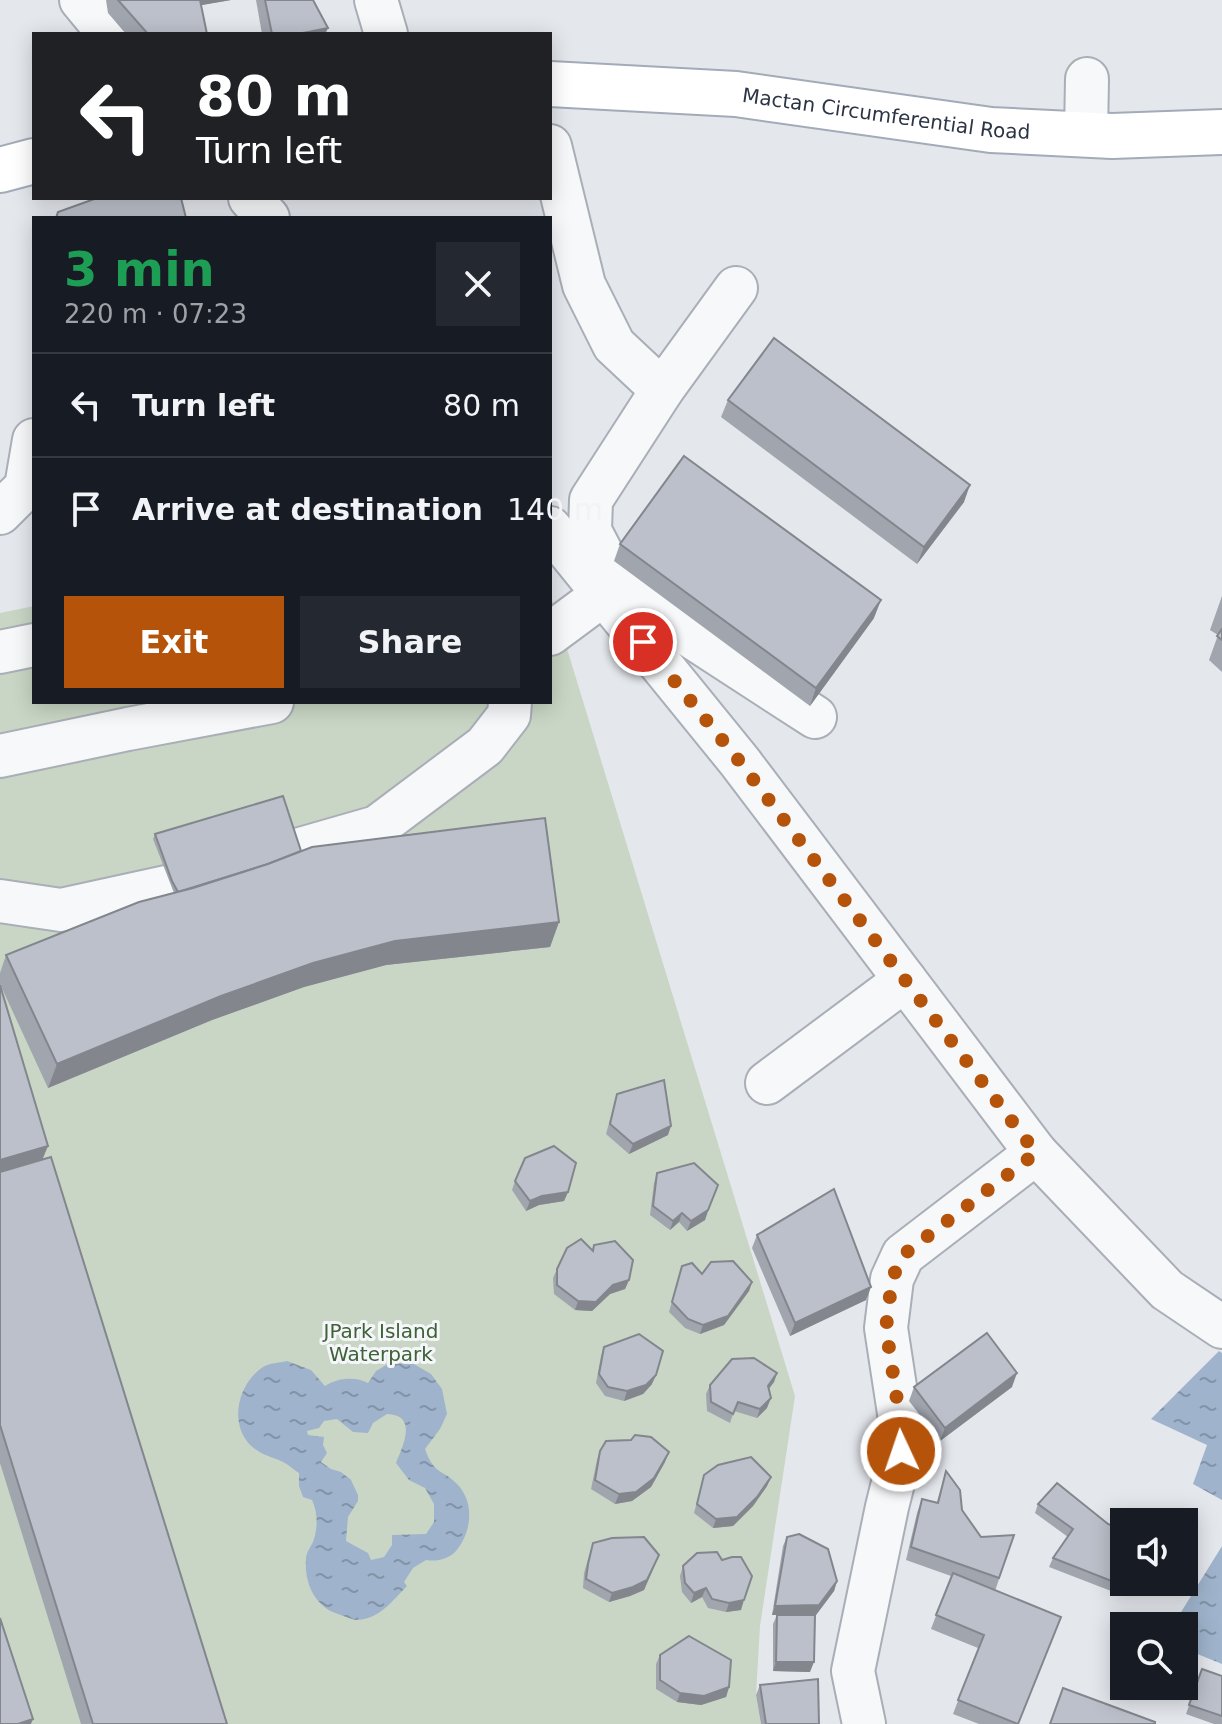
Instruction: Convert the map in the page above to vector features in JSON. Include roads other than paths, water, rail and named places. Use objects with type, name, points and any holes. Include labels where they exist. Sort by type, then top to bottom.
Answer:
[{"type":"main road","name":"Mactan Circumferential Road","points":[[552,84],[736,94],[991,130],[1112,136],[1222,132]]},
{"type":"main road","points":[[0,170],[32,162]]},
{"type":"street","points":[[81,0],[107,32]]},
{"type":"street","points":[[376,0],[385,32]]},
{"type":"street","points":[[1086,134],[1087,79]]},
{"type":"street","points":[[552,154],[584,285],[614,345],[662,390]]},
{"type":"street","points":[[252,200],[266,216]]},
{"type":"street","points":[[736,288],[662,390],[591,500],[590,531],[613,575],[664,619],[815,717]]},
{"type":"street","points":[[0,513],[26,487],[32,452]]},
{"type":"street","points":[[552,530],[740,762],[1036,1153],[1167,1290],[1222,1327]]},
{"type":"street","points":[[552,633],[604,594]]},
{"type":"street","points":[[0,652],[32,645]]},
{"type":"street","points":[[0,756],[125,715],[249,704]]},
{"type":"street","points":[[297,850],[377,827],[485,746],[509,715],[510,704]]},
{"type":"street","points":[[0,901],[61,910],[171,886]]},
{"type":"street","points":[[767,1083],[905,980]]},
{"type":"street","points":[[864,1724],[853,1671],[901,1451],[899,1413],[886,1328],[892,1279],[903,1255],[1036,1153]]},
{"type":"water","points":[[1219,1351],[1222,1353],[1222,1500],[1193,1484],[1207,1445],[1151,1419]]},
{"type":"water","points":[[287,1361],[311,1370],[325,1386],[346,1379],[368,1383],[376,1371],[388,1364],[412,1363],[431,1374],[442,1389],[447,1414],[425,1449],[436,1468],[453,1480],[464,1494],[469,1510],[468,1528],[456,1551],[438,1560],[426,1560],[413,1568],[404,1582],[407,1586],[372,1617],[354,1620],[330,1611],[317,1600],[309,1585],[306,1568],[316,1526],[312,1500],[303,1497],[299,1473],[254,1448],[241,1431],[238,1411],[248,1382],[263,1367]],"holes":[[[387,1414],[403,1420],[406,1433],[396,1463],[409,1480],[425,1488],[434,1504],[434,1522],[426,1534],[392,1535],[392,1545],[384,1557],[371,1560],[368,1553],[346,1541],[348,1517],[358,1501],[351,1480],[321,1462],[327,1453],[323,1445],[324,1437],[308,1435],[307,1431],[319,1428],[324,1421],[337,1419],[353,1432],[368,1433],[373,1423]]]},
{"type":"water","points":[[1222,1546],[1222,1664],[1198,1654],[1198,1612],[1181,1612],[1191,1596],[1198,1596],[1198,1585]]},
{"type":"park label","name":"JPark Island Waterpark","points":[[381,1342]]}]
